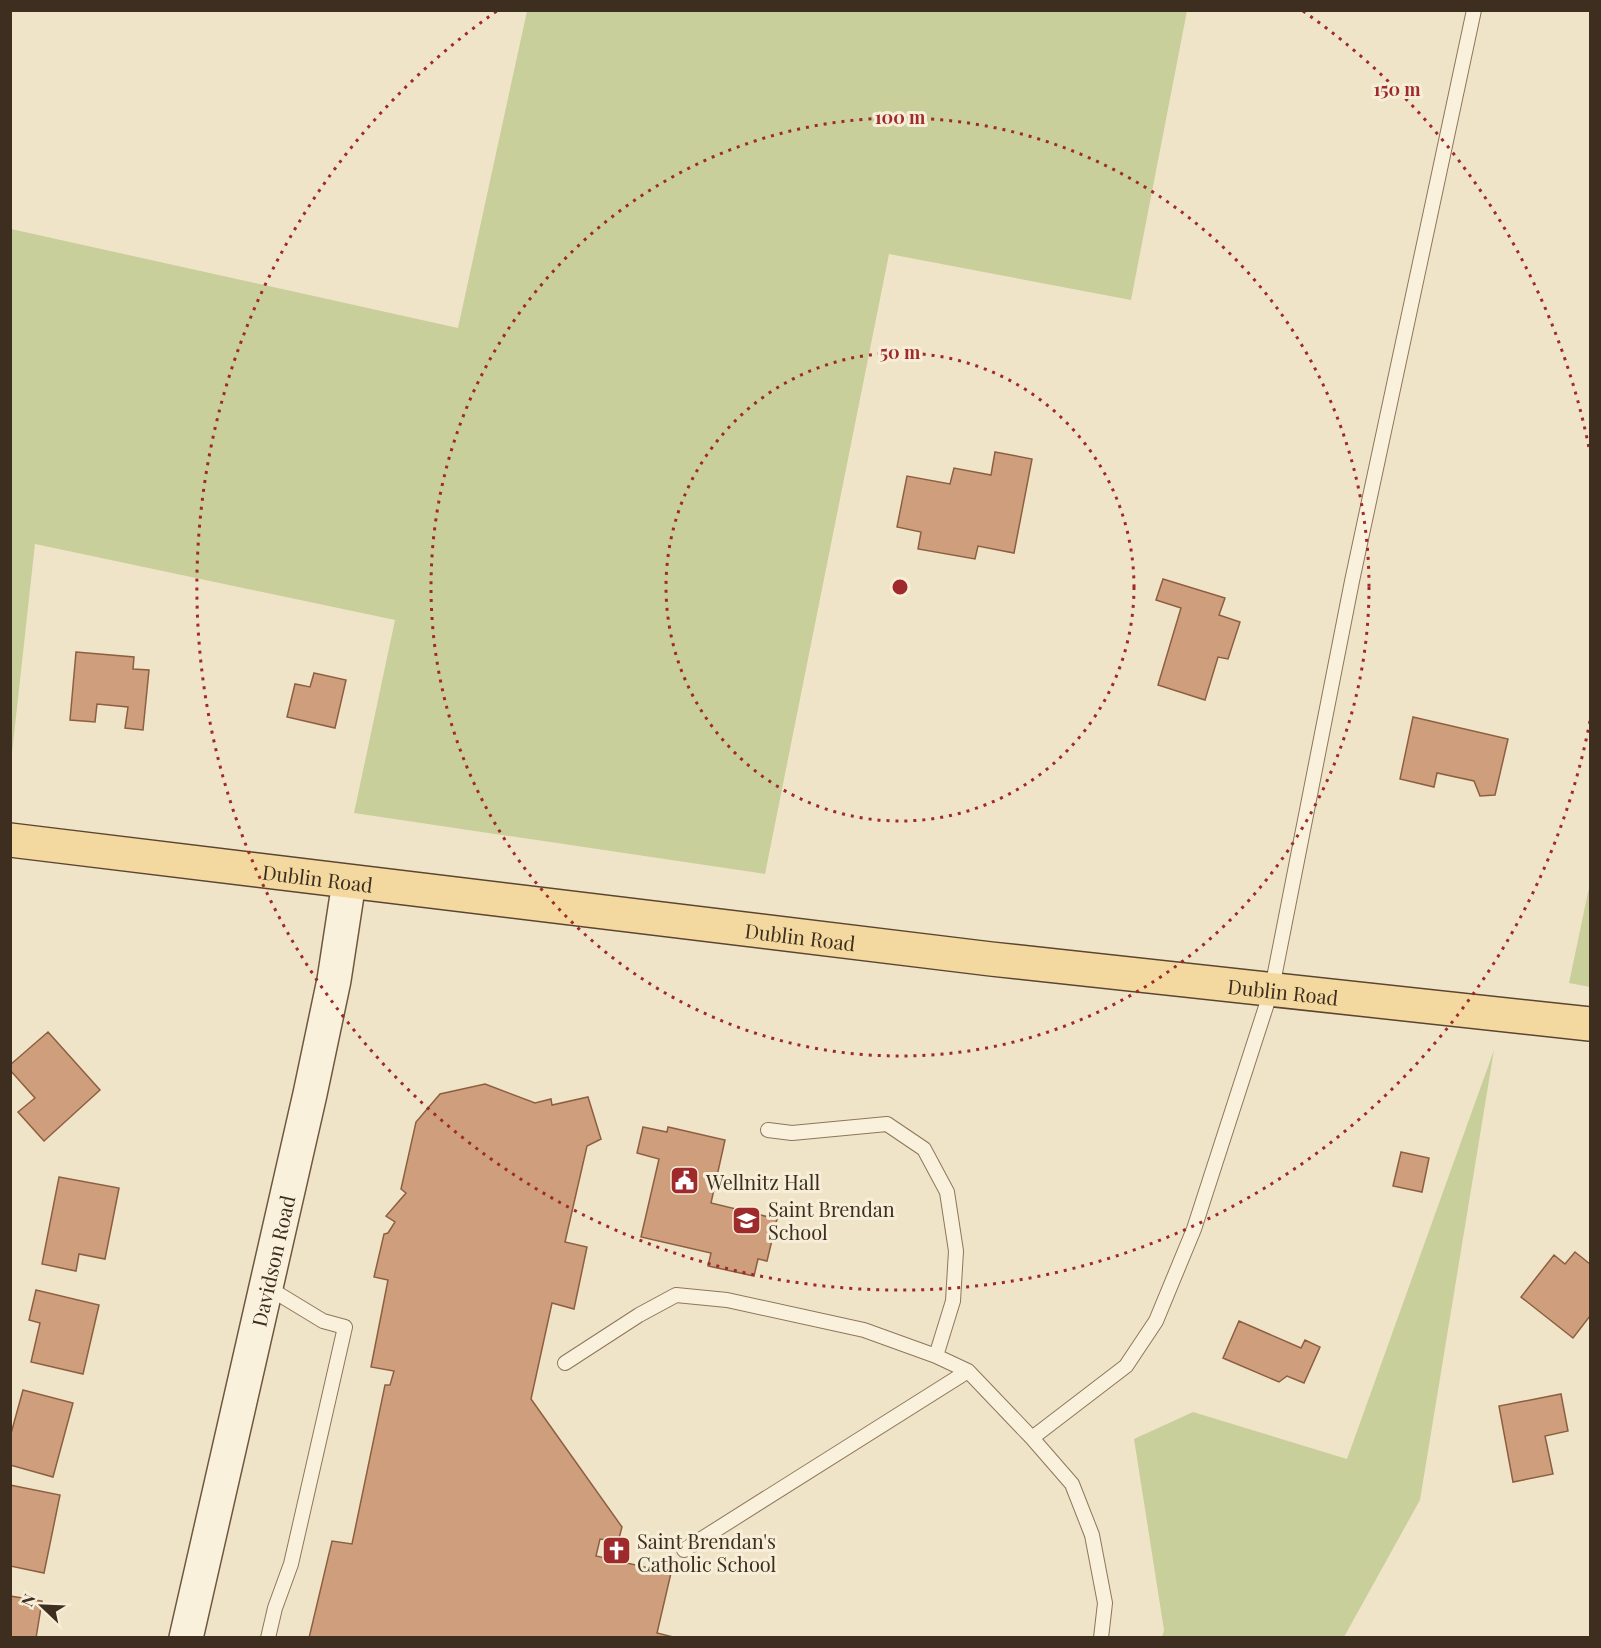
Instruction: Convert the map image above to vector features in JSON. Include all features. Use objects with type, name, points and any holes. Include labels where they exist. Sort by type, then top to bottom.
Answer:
[{"type":"main road","name":"Dublin Road","points":[[10,840],[991,959],[1590,1024]]},
{"type":"main road","name":"Davidson Road","points":[[186,1638],[334,980],[349,882]]},
{"type":"lane","points":[[1032,1438],[1126,1366],[1156,1321],[1194,1228],[1272,988],[1352,581],[1474,10]]},
{"type":"lane","points":[[768,1130],[792,1133],[887,1124],[924,1149],[947,1192],[956,1251],[953,1301],[936,1356]]},
{"type":"lane","points":[[266,1286],[323,1321],[345,1327],[291,1564],[275,1608],[268,1638]]},
{"type":"lane","points":[[565,1363],[639,1315],[676,1295],[727,1300],[864,1330],[936,1356],[968,1371],[1072,1484],[1092,1535],[1105,1603],[1101,1638]]},
{"type":"lane","points":[[684,1550],[968,1371]]},
{"type":"green space","points":[[527,11],[1187,11],[1131,300],[889,254],[765,874],[354,813],[395,620],[35,544],[11,762],[11,229],[458,328]]},
{"type":"green space","points":[[1590,883],[1590,987],[1569,983]]},
{"type":"green space","points":[[1494,1050],[1420,1500],[1344,1637],[1162,1637],[1164,1630],[1134,1439],[1193,1412],[1347,1459]]},
{"type":"building","points":[[995,452],[1032,459],[1014,553],[978,546],[975,559],[918,549],[921,532],[897,527],[907,476],[950,484],[954,468],[991,475]]},
{"type":"building","points":[[1163,579],[1225,598],[1219,615],[1240,622],[1228,659],[1218,657],[1205,700],[1158,685],[1181,608],[1156,600]]},
{"type":"building","points":[[76,652],[134,657],[133,669],[149,670],[143,730],[125,728],[128,707],[97,704],[95,722],[70,720]]},
{"type":"building","points":[[314,673],[346,680],[335,728],[287,717],[295,684],[310,687]]},
{"type":"building","points":[[1413,717],[1508,739],[1495,795],[1480,796],[1474,781],[1437,773],[1434,787],[1400,779]]},
{"type":"building","points":[[48,1032],[100,1090],[44,1141],[18,1112],[35,1098],[10,1070],[10,1065]]},
{"type":"building","points":[[485,1084],[535,1103],[551,1099],[552,1105],[588,1097],[601,1139],[587,1146],[565,1242],[587,1247],[574,1309],[552,1303],[531,1399],[622,1527],[618,1542],[600,1539],[596,1556],[671,1573],[657,1633],[677,1638],[309,1638],[332,1541],[352,1544],[385,1385],[390,1385],[394,1371],[371,1367],[388,1280],[374,1277],[384,1234],[388,1233],[395,1222],[386,1216],[406,1193],[401,1189],[416,1122],[440,1094]]},
{"type":"building","name":"Wellnitz Hall","points":[[643,1127],[667,1132],[668,1127],[725,1140],[711,1203],[777,1219],[767,1261],[758,1259],[754,1276],[708,1266],[711,1253],[641,1237],[659,1159],[637,1153]]},
{"type":"building","points":[[1401,1152],[1429,1158],[1422,1192],[1393,1186]]},
{"type":"building","points":[[59,1177],[119,1188],[105,1259],[79,1254],[76,1271],[42,1264]]},
{"type":"building","points":[[1575,1252],[1590,1264],[1590,1316],[1573,1338],[1521,1297],[1554,1255],[1565,1264]]},
{"type":"building","points":[[36,1290],[99,1305],[83,1374],[31,1362],[40,1323],[29,1320]]},
{"type":"building","points":[[1239,1321],[1301,1348],[1305,1340],[1320,1347],[1304,1383],[1287,1376],[1279,1382],[1223,1358]]},
{"type":"building","points":[[23,1390],[73,1403],[53,1477],[10,1465],[10,1437]]},
{"type":"building","points":[[1561,1394],[1568,1431],[1545,1436],[1553,1474],[1513,1482],[1499,1406]]},
{"type":"building","points":[[10,1485],[60,1495],[44,1573],[10,1566]]},
{"type":"building","points":[[10,1596],[42,1601],[36,1638],[10,1638]]},
{"type":"place","name":"Wellnitz Hall","points":[[685,1181]]},
{"type":"place","name":"Saint Brendan School","points":[[747,1220]]},
{"type":"place","name":"Saint Brendan's Catholic School","points":[[616,1551]]}]
